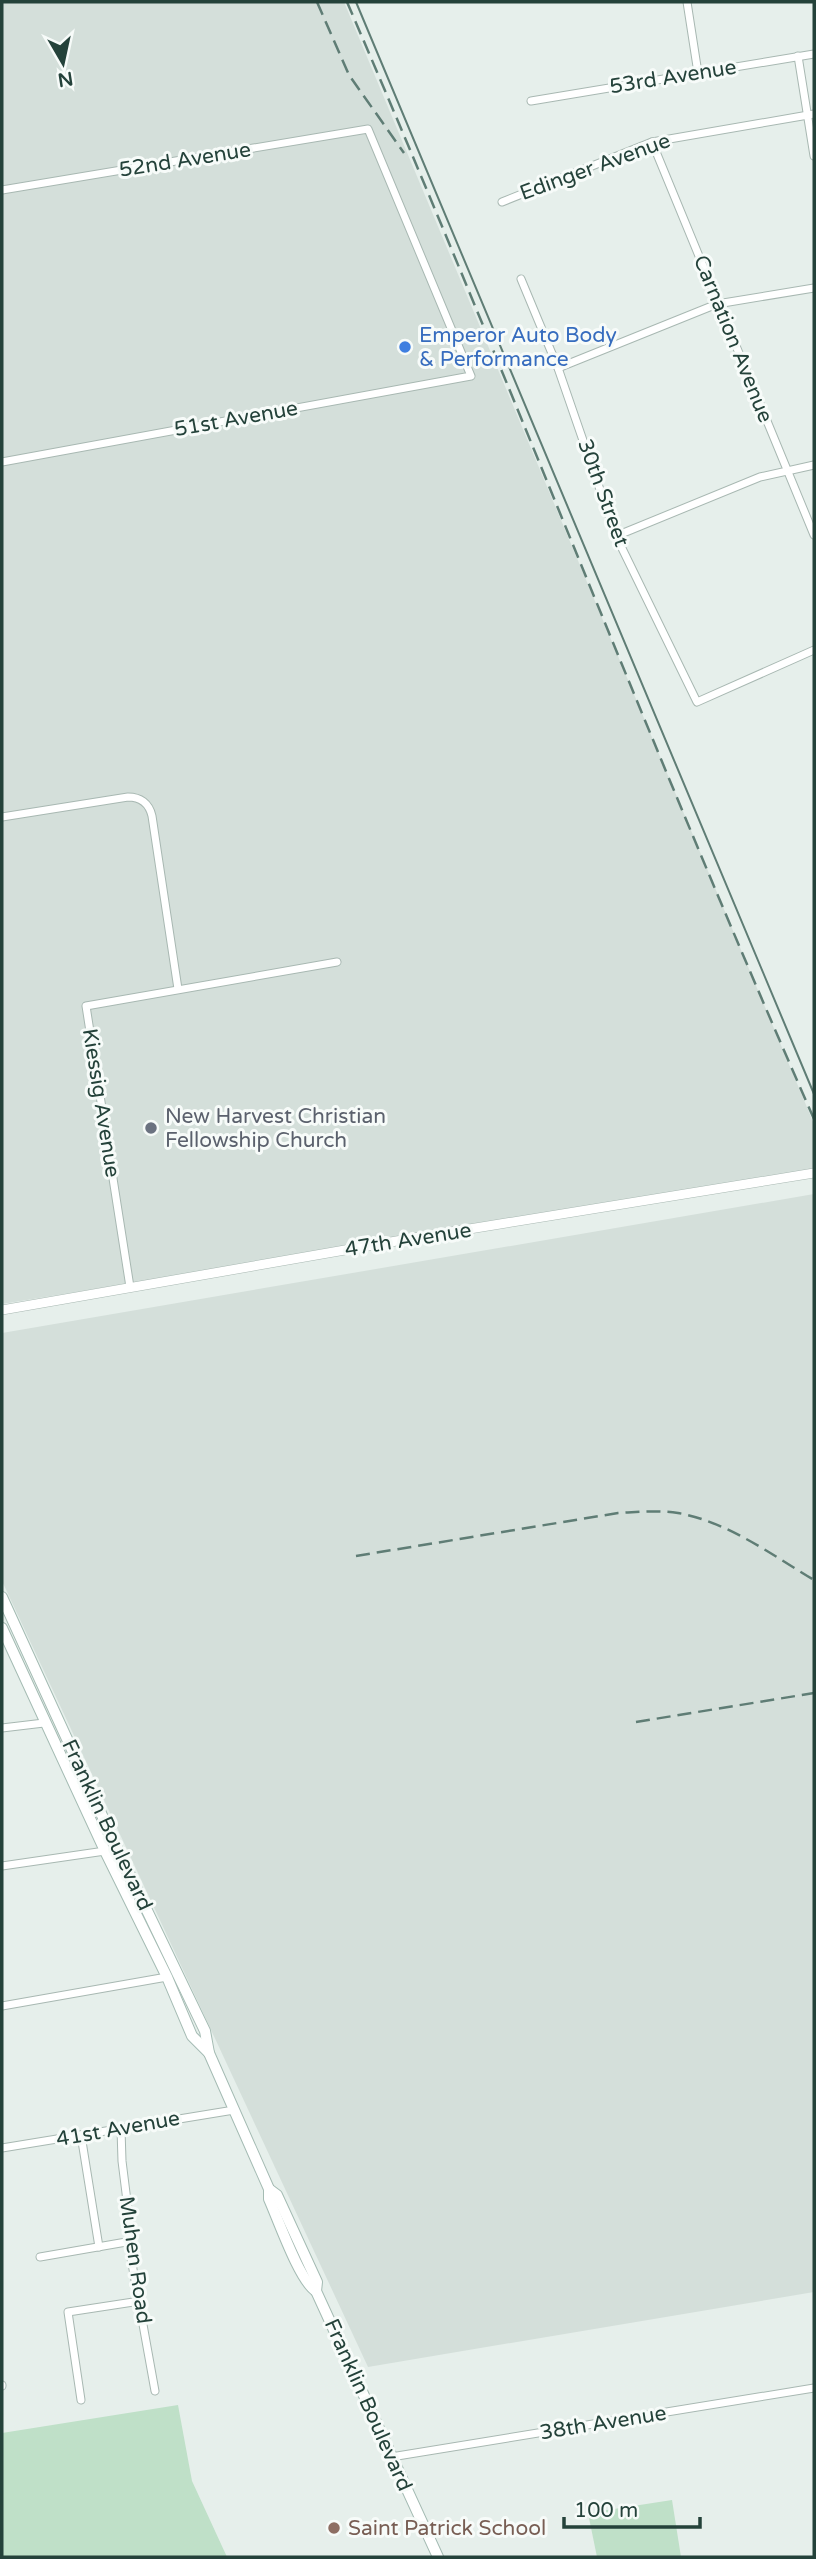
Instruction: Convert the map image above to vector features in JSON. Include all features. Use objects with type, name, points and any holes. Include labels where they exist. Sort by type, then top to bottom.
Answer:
[{"type":"main road","name":"Franklin Boulevard","points":[[2,1597],[116,1846],[205,2031],[209,2053],[269,2189],[269,2199],[295,2259],[308,2287],[316,2291],[438,2557]]},
{"type":"main road","points":[[2,1611],[8,1642]]},
{"type":"main road","name":"Franklin Boulevard","points":[[2,1628],[44,1723],[167,1977],[192,2036],[209,2053]]},
{"type":"street","points":[[687,2],[698,72]]},
{"type":"street","name":"53rd Avenue","points":[[531,101],[814,54]]},
{"type":"street","points":[[798,56],[811,114],[814,156]]},
{"type":"street","name":"Edinger Avenue","points":[[502,202],[652,142],[811,114]]},
{"type":"street","name":"52nd Avenue","points":[[2,190],[368,129],[471,376]]},
{"type":"street","name":"Carnation Avenue","points":[[652,142],[814,535]]},
{"type":"street","name":"30th Street","points":[[521,279],[558,368],[616,536],[697,702],[814,650]]},
{"type":"street","points":[[558,368],[717,304],[814,288]]},
{"type":"street","name":"51st Avenue","points":[[2,462],[471,376]]},
{"type":"street","points":[[616,536],[760,477],[814,465]]},
{"type":"street","points":[[2,817],[128,797],[145,803],[152,816],[178,989]]},
{"type":"street","name":"Kiessig Avenue","points":[[130,1287],[86,1006],[337,962]]},
{"type":"street","name":"47th Avenue","points":[[2,1310],[814,1173]]},
{"type":"street","points":[[2,1728],[44,1723]]},
{"type":"street","points":[[2,1866],[105,1851]]},
{"type":"street","points":[[2,2006],[167,1977]]},
{"type":"street","name":"41st Avenue","points":[[2,2148],[234,2110]]},
{"type":"street","name":"Muhen Road","points":[[121,2129],[121,2161],[132,2241],[129,2248],[155,2390]]},
{"type":"street","points":[[81,2135],[99,2247]]},
{"type":"street","points":[[40,2257],[132,2241]]},
{"type":"street","points":[[81,2400],[68,2312],[140,2301]]},
{"type":"street","name":"38th Avenue","points":[[391,2457],[814,2388]]},
{"type":"shaded area","points":[[2,2],[344,2],[814,1124],[814,1172],[2,1304]]},
{"type":"shaded area","points":[[814,1194],[814,2292],[368,2367],[2,1581],[2,1333]]},
{"type":"green space","points":[[178,2405],[192,2481],[227,2557],[2,2557],[2,2433]]},
{"type":"green space","points":[[672,2500],[681,2557],[597,2557],[588,2513]]},
{"type":"tram line","points":[[356,2],[814,1094]]},
{"type":"railway","points":[[317,2],[349,75],[404,153]]},
{"type":"railway","points":[[347,2],[695,840],[814,1119]]},
{"type":"railway","points":[[356,1556],[618,1513],[663,1512],[696,1517],[732,1532],[814,1580]]},
{"type":"railway","points":[[636,1722],[814,1693]]},
{"type":"place","name":"Emperor Auto Body & Performance","points":[[405,347]]},
{"type":"place","name":"New Harvest Christian Fellowship Church","points":[[151,1128]]},
{"type":"place","name":"Saint Patrick School","points":[[334,2528]]}]
